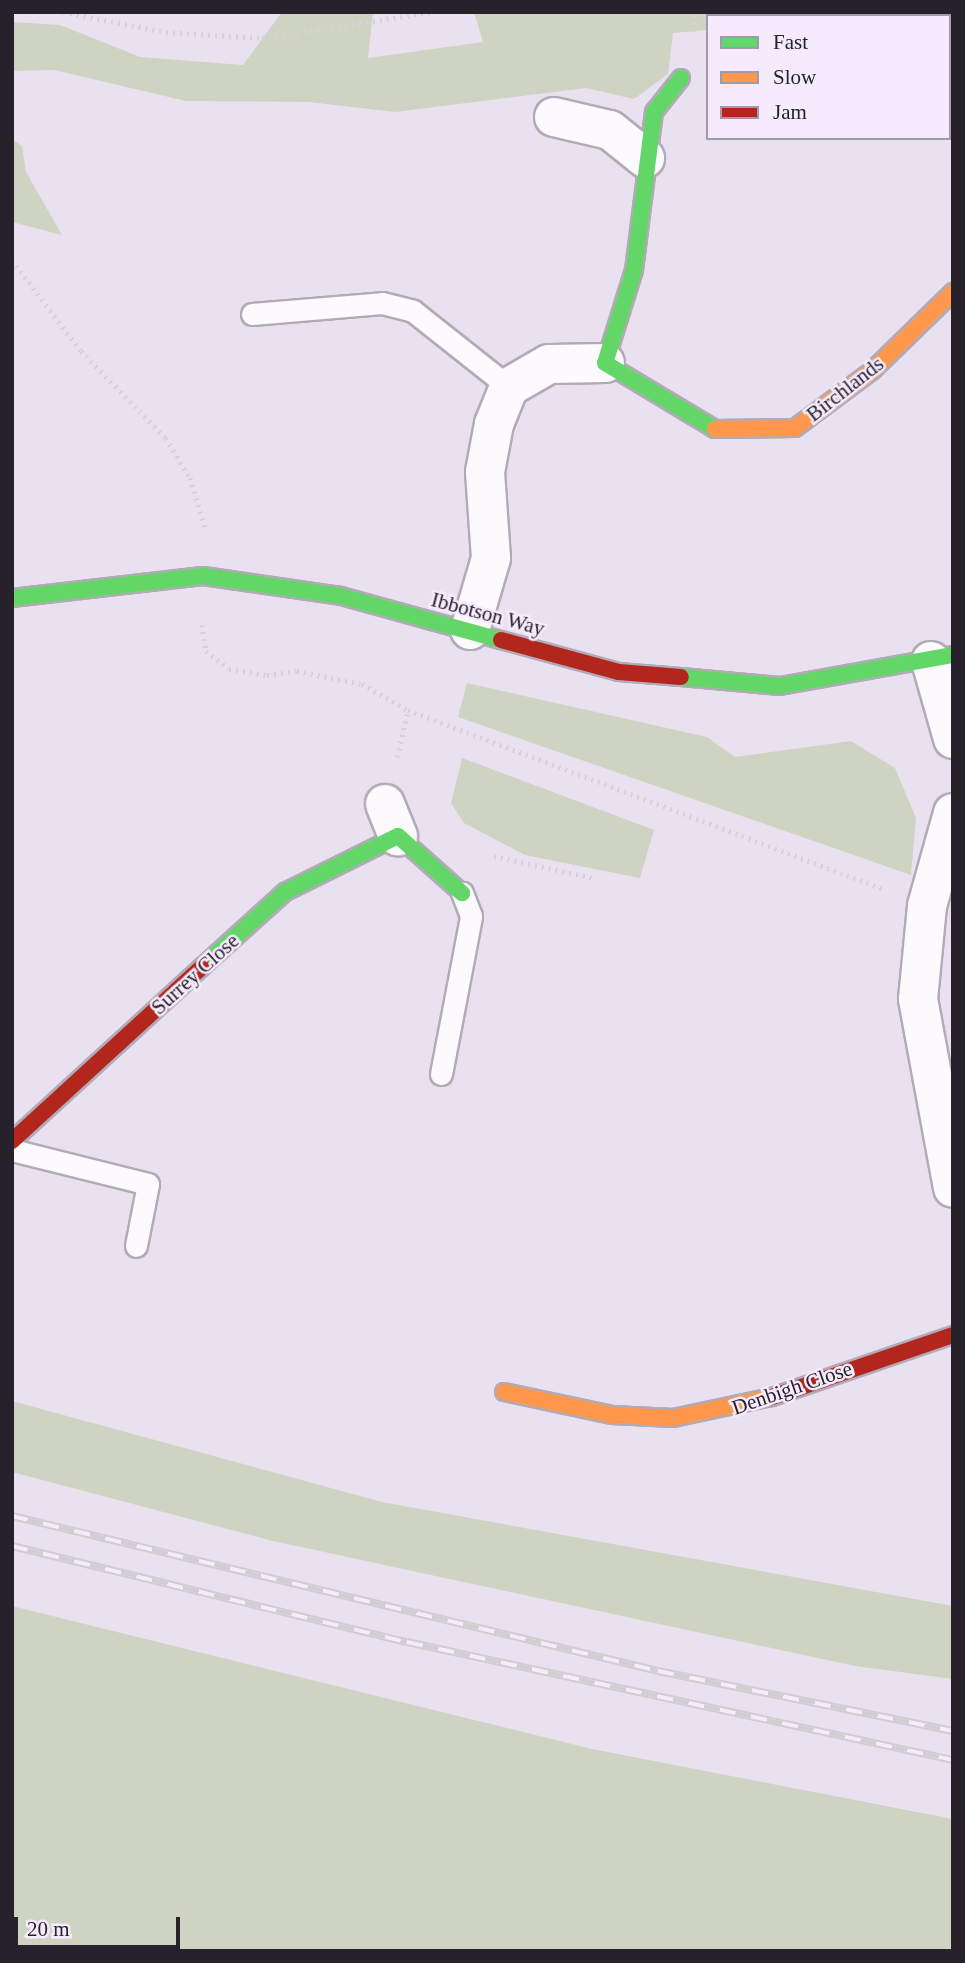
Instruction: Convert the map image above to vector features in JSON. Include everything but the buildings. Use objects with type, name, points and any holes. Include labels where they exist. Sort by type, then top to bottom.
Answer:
[{"type":"street","points":[[470,630],[491,558],[487,460],[509,387],[549,364],[606,363],[634,270],[645,158],[654,112],[681,78]]},
{"type":"street","points":[[554,117],[610,130],[645,158]]},
{"type":"street","name":"Birchlands","points":[[606,363],[715,429],[795,428],[873,370],[953,292]]},
{"type":"street","name":"Ibbotson Way","points":[[12,598],[203,576],[341,596],[619,672],[780,685],[942,658]]},
{"type":"street","points":[[942,658],[953,739]]},
{"type":"street","points":[[953,813],[927,906],[921,1038],[953,1188]]},
{"type":"street","name":"Surrey Close","points":[[12,1142],[285,892],[391,820],[463,892]]},
{"type":"street","name":"Denbigh Close","points":[[504,1392],[612,1415],[673,1418],[750,1405],[953,1335]]},
{"type":"lane","points":[[252,314],[382,303],[413,311],[509,387]]},
{"type":"lane","points":[[441,1074],[471,916],[463,892]]},
{"type":"lane","points":[[12,1150],[148,1184],[136,1246]]},
{"type":"path","points":[[64,12],[166,32],[262,38],[432,12]]},
{"type":"path","points":[[12,260],[81,351],[166,438],[190,478],[206,522],[202,625],[206,651],[229,669],[267,675],[297,671],[362,684],[408,710],[927,906]]},
{"type":"path","points":[[190,622],[202,625]]},
{"type":"path","points":[[463,892],[491,855],[593,878]]},
{"type":"green space","points":[[282,12],[373,12],[368,58],[483,42],[474,12],[769,12],[706,14],[706,30],[673,33],[668,74],[634,99],[586,88],[395,112],[309,102],[186,101],[54,70],[12,71],[12,22],[60,25],[140,57],[243,65]]},
{"type":"green space","points":[[838,12],[953,12],[953,25],[951,14]]},
{"type":"green space","points":[[12,139],[22,146],[26,172],[62,235],[12,222]]},
{"type":"green space","points":[[467,683],[707,737],[735,757],[851,741],[895,768],[916,818],[911,875],[458,717]]},
{"type":"green space","points":[[462,758],[654,830],[640,878],[525,855],[464,823],[451,803]]},
{"type":"green space","points":[[12,1401],[382,1502],[953,1606],[953,1679],[855,1666],[273,1541],[12,1472]]},
{"type":"green space","points":[[12,1606],[592,1749],[953,1819],[953,1951],[12,1951]]},
{"type":"railway","points":[[12,1516],[658,1671],[953,1731]]},
{"type":"railway","points":[[12,1546],[407,1642],[953,1760]]},
{"type":"traffic: fast","points":[[681,78],[654,112],[634,270],[605,363],[715,429]]},
{"type":"traffic: fast","points":[[12,598],[203,576],[341,596],[501,640]]},
{"type":"traffic: fast","points":[[681,677],[780,686],[953,655]]},
{"type":"traffic: fast","points":[[202,967],[285,892],[398,836],[462,893]]},
{"type":"traffic: slow","points":[[715,429],[795,428],[873,370],[953,292]]},
{"type":"traffic: slow","points":[[504,1392],[612,1415],[673,1418],[772,1397]]},
{"type":"traffic: jam","points":[[501,640],[619,672],[681,677]]},
{"type":"traffic: jam","points":[[12,1141],[202,967]]},
{"type":"traffic: jam","points":[[772,1397],[953,1335]]}]
